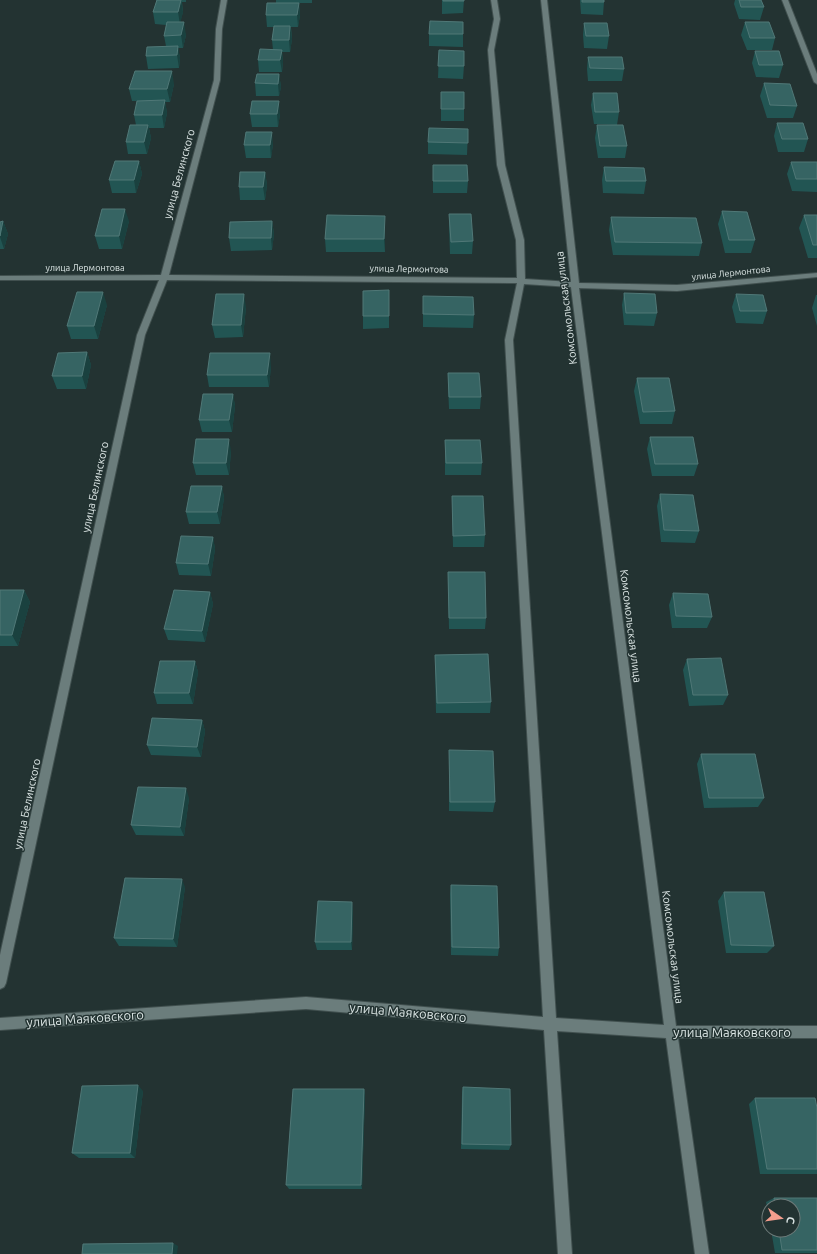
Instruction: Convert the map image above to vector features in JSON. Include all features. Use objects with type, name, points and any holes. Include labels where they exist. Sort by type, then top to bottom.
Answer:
[{"type":"street","name":"улица Белинского","points":[[0,983],[141,336],[164,277],[217,80],[219,29],[224,0]]},
{"type":"street","points":[[494,0],[497,19],[491,50],[501,165],[520,240],[521,281],[509,340],[565,1254]]},
{"type":"street","name":"Комсомольская улица","points":[[544,0],[575,285],[671,1032],[702,1254]]},
{"type":"street","points":[[785,0],[817,82]]},
{"type":"street","name":"улица Лермонтова","points":[[0,278],[164,277],[521,281],[575,285],[676,288],[817,275]]},
{"type":"street","name":"улица Маяковского","points":[[0,1024],[306,1003],[550,1024],[671,1032],[817,1032]]},
{"type":"building","points":[[157,0],[181,0],[178,12],[153,12]]},
{"type":"building","points":[[464,0],[464,1],[443,1]]},
{"type":"building","points":[[582,0],[604,0],[604,2],[582,2]]},
{"type":"building","points":[[739,0],[761,0],[764,7],[741,7]]},
{"type":"building","points":[[267,3],[299,3],[297,15],[266,15]]},
{"type":"building","points":[[430,21],[463,22],[463,34],[429,34]]},
{"type":"building","points":[[167,22],[184,22],[181,35],[164,36]]},
{"type":"building","points":[[745,22],[769,22],[775,38],[750,38]]},
{"type":"building","points":[[584,23],[607,23],[609,36],[586,36]]},
{"type":"building","points":[[274,26],[290,26],[289,40],[272,40]]},
{"type":"building","points":[[178,46],[177,55],[146,56],[147,47]]},
{"type":"building","points":[[260,49],[282,50],[280,60],[258,60]]},
{"type":"building","points":[[439,50],[464,51],[464,66],[438,66]]},
{"type":"building","points":[[755,51],[779,51],[783,65],[759,65]]},
{"type":"building","points":[[588,57],[622,57],[624,69],[590,68]]},
{"type":"building","points":[[135,71],[172,71],[167,89],[129,89]]},
{"type":"building","points":[[257,74],[279,74],[278,84],[255,83]]},
{"type":"building","points":[[764,83],[790,84],[797,106],[770,105]]},
{"type":"building","points":[[441,92],[464,92],[464,109],[441,109]]},
{"type":"building","points":[[593,93],[617,93],[619,112],[595,112]]},
{"type":"building","points":[[165,100],[162,115],[134,115],[137,101]]},
{"type":"building","points":[[252,101],[279,101],[277,114],[250,114]]},
{"type":"building","points":[[777,123],[803,123],[808,139],[782,139]]},
{"type":"building","points":[[130,125],[148,125],[144,142],[126,142]]},
{"type":"building","points":[[597,125],[623,125],[627,146],[600,146]]},
{"type":"building","points":[[429,128],[468,129],[468,143],[428,142]]},
{"type":"building","points":[[246,132],[272,132],[270,145],[244,145]]},
{"type":"building","points":[[115,161],[139,161],[134,180],[109,180]]},
{"type":"building","points":[[791,162],[817,162],[817,179],[796,179]]},
{"type":"building","points":[[433,165],[467,165],[468,181],[433,181]]},
{"type":"building","points":[[604,167],[644,168],[646,181],[606,181]]},
{"type":"building","points":[[240,172],[265,172],[263,187],[239,187]]},
{"type":"building","points":[[102,209],[125,209],[119,236],[95,236]]},
{"type":"building","points":[[722,211],[747,212],[755,240],[729,240]]},
{"type":"building","points":[[449,214],[471,214],[473,241],[451,242]]},
{"type":"building","points":[[327,215],[385,216],[384,239],[325,239]]},
{"type":"building","points":[[804,215],[817,215],[817,245],[813,245]]},
{"type":"building","points":[[611,217],[696,218],[702,243],[615,242]]},
{"type":"building","points":[[3,221],[0,236],[0,222]]},
{"type":"building","points":[[272,221],[271,238],[229,238],[230,222]]},
{"type":"building","points":[[389,290],[389,316],[363,316],[363,291]]},
{"type":"building","points":[[77,292],[103,292],[94,326],[67,326]]},
{"type":"building","points":[[624,293],[655,294],[657,313],[626,313]]},
{"type":"building","points":[[216,294],[244,294],[241,325],[212,325]]},
{"type":"building","points":[[736,294],[763,295],[767,311],[740,311]]},
{"type":"building","points":[[423,296],[473,297],[474,315],[423,314]]},
{"type":"building","points":[[87,352],[82,376],[52,376],[58,353]]},
{"type":"building","points":[[210,353],[270,353],[267,375],[207,375]]},
{"type":"building","points":[[448,373],[479,373],[481,397],[449,397]]},
{"type":"building","points":[[637,378],[669,378],[675,411],[643,412]]},
{"type":"building","points":[[203,394],[233,394],[229,420],[199,420]]},
{"type":"building","points":[[650,437],[693,437],[698,464],[655,464]]},
{"type":"building","points":[[196,439],[229,439],[226,463],[193,463]]},
{"type":"building","points":[[445,440],[480,440],[482,463],[446,463]]},
{"type":"building","points":[[191,486],[222,486],[217,512],[186,512]]},
{"type":"building","points":[[660,494],[693,495],[699,531],[664,530]]},
{"type":"building","points":[[452,496],[483,496],[485,535],[453,536]]},
{"type":"building","points":[[181,536],[213,537],[208,564],[176,563]]},
{"type":"building","points":[[448,572],[485,572],[486,618],[449,618]]},
{"type":"building","points":[[0,590],[24,590],[12,635],[0,635]]},
{"type":"building","points":[[174,590],[210,592],[202,631],[164,629]]},
{"type":"building","points":[[673,593],[708,594],[712,617],[676,616]]},
{"type":"building","points":[[488,654],[491,702],[437,703],[435,655]]},
{"type":"building","points":[[721,658],[728,695],[693,695],[687,659]]},
{"type":"building","points":[[160,661],[195,661],[189,693],[154,693]]},
{"type":"building","points":[[152,718],[202,720],[197,747],[147,745]]},
{"type":"building","points":[[449,750],[493,751],[495,802],[450,802]]},
{"type":"building","points":[[701,754],[755,754],[764,798],[709,798]]},
{"type":"building","points":[[138,787],[186,788],[180,827],[131,825]]},
{"type":"building","points":[[125,878],[182,879],[173,939],[114,938]]},
{"type":"building","points":[[451,885],[497,886],[499,948],[452,947]]},
{"type":"building","points":[[724,892],[764,892],[774,946],[731,945]]},
{"type":"building","points":[[318,901],[352,902],[351,942],[315,942]]},
{"type":"building","points":[[138,1085],[130,1153],[72,1153],[82,1086]]},
{"type":"building","points":[[463,1087],[510,1089],[511,1145],[462,1144]]},
{"type":"building","points":[[293,1089],[364,1089],[361,1185],[286,1185]]},
{"type":"building","points":[[755,1098],[815,1098],[817,1108],[817,1169],[767,1169]]},
{"type":"building","points":[[801,1198],[817,1198],[817,1250],[782,1250],[780,1238],[801,1238]]},
{"type":"building","points":[[173,1243],[172,1254],[82,1254],[83,1244]]}]
